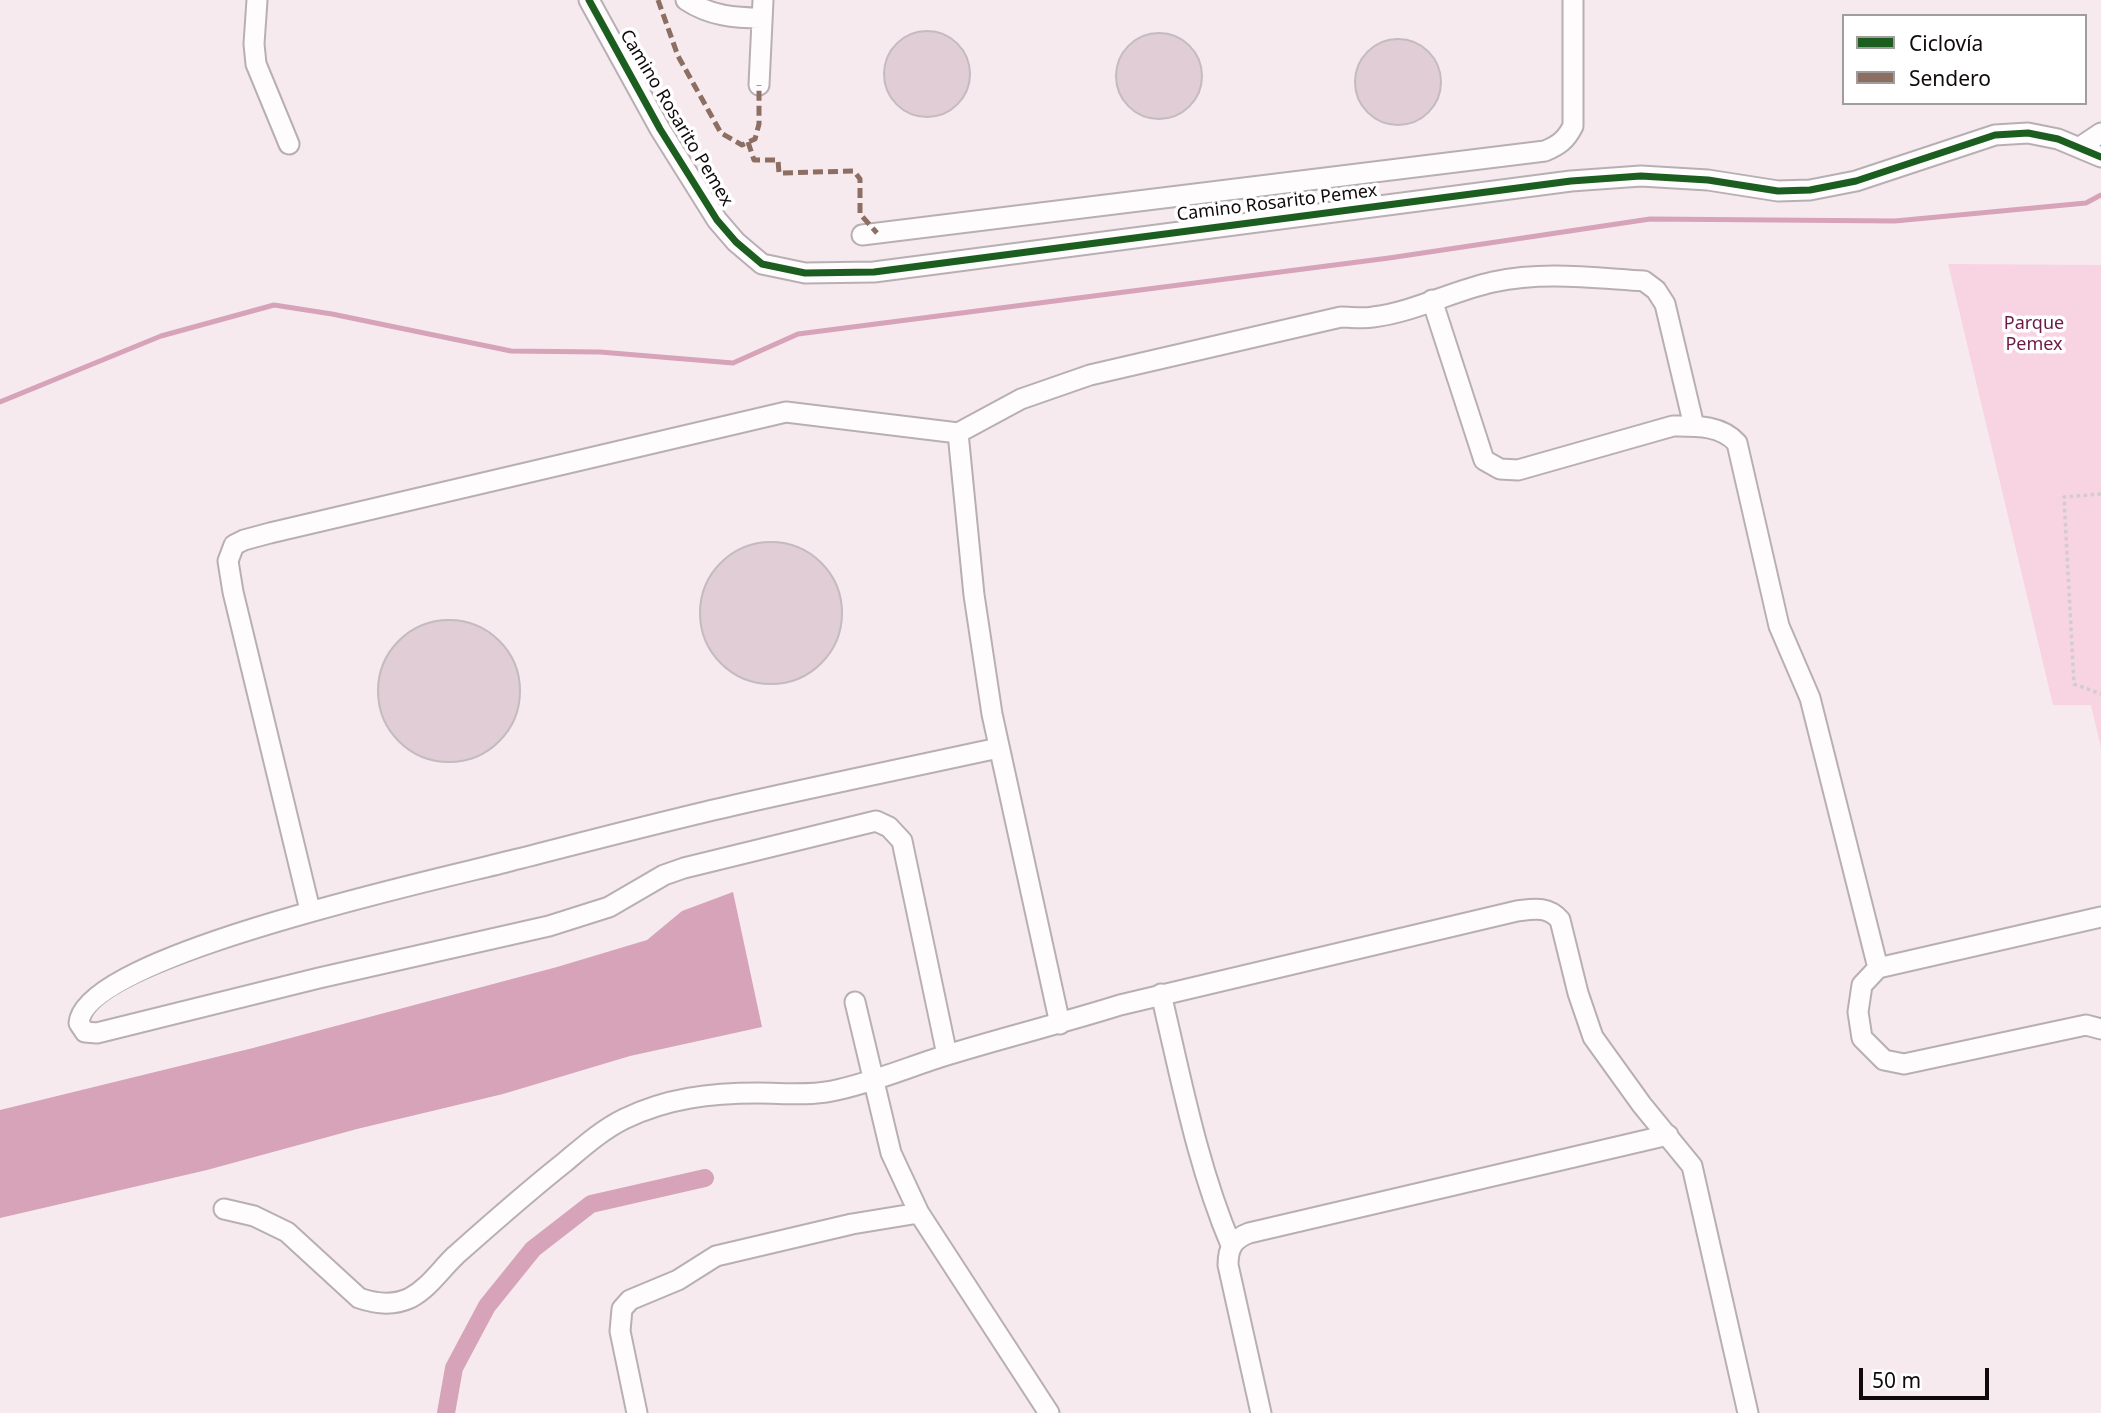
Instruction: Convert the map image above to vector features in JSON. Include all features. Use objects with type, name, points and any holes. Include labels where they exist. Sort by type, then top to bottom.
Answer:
[{"type":"street","points":[[257,0],[254,44],[257,64],[289,144]]},
{"type":"street","name":"Camino Rosarito Pemex","points":[[589,0],[660,129],[718,220],[736,242],[762,264],[806,273],[874,272],[1571,181],[1641,176],[1708,180],[1778,191],[1810,190],[1856,181],[1995,135],[2028,133],[2058,139],[2101,157]]},
{"type":"street","points":[[687,0],[697,7],[729,18],[763,9],[759,85]]},
{"type":"street","points":[[862,235],[1545,151],[1558,146],[1568,137],[1573,126],[1573,0]]},
{"type":"street","points":[[2080,147],[2101,133]]},
{"type":"street","points":[[310,910],[233,592],[228,561],[234,545],[244,540],[779,413],[803,412],[958,433],[1021,399],[1090,375],[1341,317],[1381,316],[1490,282],[1523,276],[1644,281],[1656,290],[1665,304],[1694,426]]},
{"type":"street","points":[[1432,300],[1484,460],[1500,469],[1518,470],[1672,426],[1694,426],[1728,433],[1737,443],[1779,626],[1810,698],[1878,968]]},
{"type":"street","points":[[958,433],[974,595],[998,748],[1060,1024]]},
{"type":"street","points":[[947,1055],[902,841],[889,827],[876,821],[684,868],[664,875],[609,907],[549,926],[319,978],[97,1033],[85,1032],[80,1028],[79,1017],[102,992],[123,980],[171,958],[310,910],[733,805],[998,748]]},
{"type":"street","points":[[224,1209],[254,1216],[287,1232],[359,1298],[373,1303],[392,1303],[410,1298],[427,1286],[450,1261],[518,1200],[604,1130],[626,1118],[663,1104],[711,1094],[808,1094],[873,1082],[947,1055],[1060,1024],[1120,1004],[1517,911],[1545,909],[1553,912],[1560,920],[1578,993],[1593,1037],[1642,1105],[1692,1166],[1748,1413]]},
{"type":"street","points":[[2101,917],[1878,968],[1862,985],[1858,1012],[1863,1038],[1884,1060],[1903,1064],[2086,1025],[2101,1029]]},
{"type":"street","points":[[1161,995],[1199,1153],[1217,1212],[1231,1245]]},
{"type":"street","points":[[855,1002],[891,1153],[919,1213],[1049,1413]]},
{"type":"street","points":[[1261,1413],[1228,1265],[1231,1245],[1239,1237],[1668,1135]]},
{"type":"street","points":[[637,1413],[620,1331],[622,1309],[630,1300],[678,1280],[716,1256],[852,1224],[919,1213]]},
{"type":"path","points":[[2101,494],[2064,497],[2074,684],[2101,694]]},
{"type":"green space","name":"Parque Pemex","points":[[1948,264],[2101,265],[2101,748],[2091,705],[2053,705]]},
{"type":"shaded area","points":[[733,892],[762,1027],[630,1056],[503,1094],[357,1129],[207,1170],[0,1218],[0,1110],[253,1048],[557,967],[647,940],[682,911]]},
{"type":"building","points":[[927,31],[951,38],[963,50],[970,74],[963,98],[951,110],[927,117],[903,110],[891,98],[884,74],[891,50],[903,38]]},
{"type":"building","points":[[1159,33],[1183,40],[1195,52],[1202,76],[1195,100],[1183,112],[1159,119],[1135,112],[1123,100],[1116,76],[1123,52],[1135,40]]},
{"type":"building","points":[[1398,39],[1422,46],[1434,58],[1441,82],[1434,106],[1422,118],[1398,125],[1374,118],[1362,106],[1355,82],[1362,58],[1374,46]]},
{"type":"building","points":[[771,542],[798,547],[821,563],[837,586],[842,613],[837,640],[821,663],[798,679],[771,684],[744,679],[721,663],[705,640],[700,613],[705,586],[721,563],[744,547]]},
{"type":"building","points":[[449,620],[476,625],[499,641],[515,664],[520,691],[515,718],[499,741],[476,757],[449,762],[422,757],[399,741],[383,718],[378,691],[383,664],[399,641],[422,625]]},
{"type":"waterway","points":[[0,402],[161,336],[274,305],[332,314],[511,351],[600,352],[733,363],[798,334],[1389,258],[1650,219],[1895,221],[2086,203],[2101,195]]},
{"type":"waterway","points":[[446,1413],[454,1368],[487,1306],[533,1249],[591,1204],[705,1178]]},
{"type":"marked path","points":[[658,0],[678,56],[721,133],[742,145],[755,139],[759,124],[759,85]]},
{"type":"marked path","points":[[748,142],[754,160],[778,160],[779,173],[854,171],[860,179],[860,214],[877,233]]},
{"type":"cycle path","points":[[589,0],[660,129],[717,220],[736,242],[762,264],[805,273],[874,272],[1571,181],[1641,176],[1708,180],[1778,191],[1810,190],[1856,181],[1995,135],[2028,133],[2058,139],[2101,157]]}]
